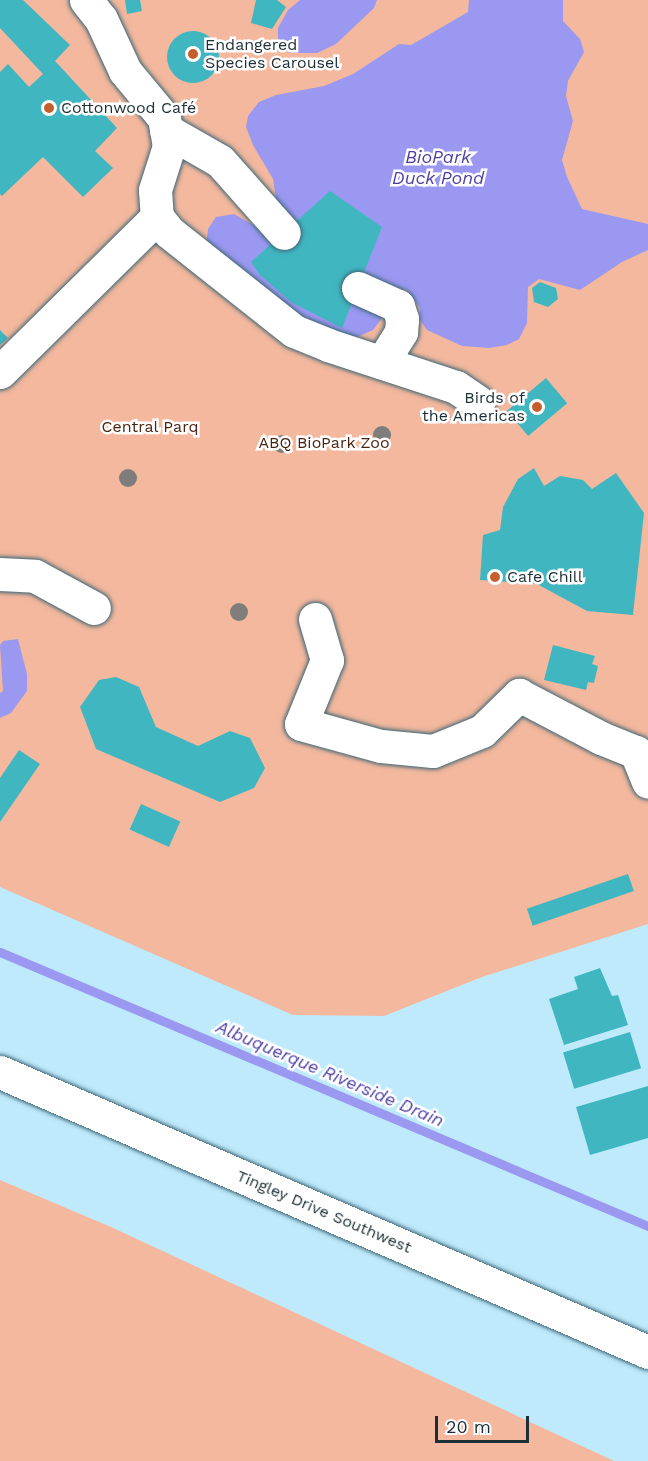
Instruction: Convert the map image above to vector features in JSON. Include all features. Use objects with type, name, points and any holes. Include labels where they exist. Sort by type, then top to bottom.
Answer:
[{"type":"street","points":[[86,0],[101,19],[125,71],[164,118],[169,146],[155,190],[157,217],[169,232],[294,331],[456,387],[477,402]]},
{"type":"street","points":[[166,130],[220,161],[274,223]]},
{"type":"street","points":[[0,372],[157,217]]},
{"type":"street","points":[[358,288],[398,306],[402,319],[401,332],[381,362]]},
{"type":"street","points":[[0,574],[35,576],[94,608]]},
{"type":"street","points":[[315,619],[327,660],[301,724],[381,746],[433,751],[482,730],[519,694],[601,738],[636,752],[648,782]]},
{"type":"street","name":"Tingley Drive Southwest","points":[[0,1072],[648,1352]]},
{"type":"green space","name":"ABQ BioPark Zoo","points":[[0,0],[648,0],[648,924],[482,977],[384,1016],[293,1015],[0,887]]},
{"type":"green space","points":[[0,1180],[111,1227],[614,1461],[0,1461]]},
{"type":"water","points":[[300,0],[377,0],[374,8],[336,44],[317,53],[291,53],[282,47],[278,38],[278,28],[288,10]]},
{"type":"water","name":"BioPark Duck Pond","points":[[469,0],[563,0],[563,21],[580,39],[584,52],[568,81],[566,96],[573,121],[562,160],[567,177],[582,209],[648,224],[648,250],[622,262],[580,290],[539,279],[528,287],[527,323],[519,339],[507,345],[489,348],[462,346],[427,330],[420,320],[420,308],[406,289],[391,296],[380,321],[373,330],[357,337],[342,338],[319,330],[206,245],[208,229],[216,217],[234,214],[253,225],[277,205],[273,179],[253,145],[246,127],[248,116],[259,102],[276,95],[324,86],[353,74],[399,44],[411,45],[468,12]]},
{"type":"water","points":[[18,639],[27,674],[27,691],[11,713],[0,718],[0,693],[3,691],[0,645],[3,641]]},
{"type":"building","name":"Cottonwood Café","points":[[0,0],[23,0],[70,45],[55,61],[117,128],[95,151],[113,168],[83,197],[43,157],[2,196],[0,194],[0,72],[8,64],[29,87],[43,74],[0,28]]},
{"type":"building","points":[[125,0],[140,0],[142,11],[127,14]]},
{"type":"building","points":[[256,0],[277,0],[286,7],[272,29],[251,23]]},
{"type":"building","name":"Endangered Species Carousel","points":[[193,31],[207,35],[215,43],[219,57],[215,71],[207,79],[193,83],[179,79],[171,71],[167,57],[171,43],[179,35]]},
{"type":"building","points":[[330,191],[382,227],[342,328],[291,302],[259,274],[251,262]]},
{"type":"building","points":[[540,282],[556,288],[558,299],[548,307],[534,302],[532,288]]},
{"type":"building","points":[[0,330],[8,338],[0,345]]},
{"type":"building","name":"Birds of the Americas","points":[[546,378],[567,403],[528,436],[507,411]]},
{"type":"building","points":[[534,468],[544,486],[560,476],[583,480],[592,489],[616,473],[644,513],[633,615],[587,611],[537,584],[480,580],[483,535],[500,530],[503,507],[518,479]]},
{"type":"building","points":[[553,645],[595,656],[592,664],[598,666],[594,683],[588,682],[586,690],[544,680]]},
{"type":"building","points":[[116,677],[139,687],[156,727],[198,746],[230,731],[250,738],[265,768],[254,788],[220,802],[96,749],[80,707],[99,680]]},
{"type":"building","points":[[19,750],[40,764],[0,822],[0,778]]},
{"type":"building","points":[[141,804],[180,821],[169,847],[130,830]]},
{"type":"building","points":[[628,874],[634,891],[533,926],[527,909]]},
{"type":"building","points":[[600,968],[612,996],[618,995],[628,1025],[564,1045],[549,999],[578,989],[574,977]]},
{"type":"building","points":[[630,1032],[641,1068],[574,1089],[563,1052]]},
{"type":"building","points":[[648,1086],[648,1138],[590,1155],[576,1107]]},
{"type":"waterway","name":"Albuquerque Riverside Drain","points":[[0,952],[648,1226]]},
{"type":"place","name":"Endangered Species Carousel","points":[[193,54]]},
{"type":"place","name":"Cottonwood Café","points":[[49,108]]},
{"type":"place","name":"Birds of the Americas","points":[[537,407]]},
{"type":"place","name":"Cafe Chill","points":[[495,577]]},
{"type":"park label","name":"Central Parq","points":[[150,427]]}]
